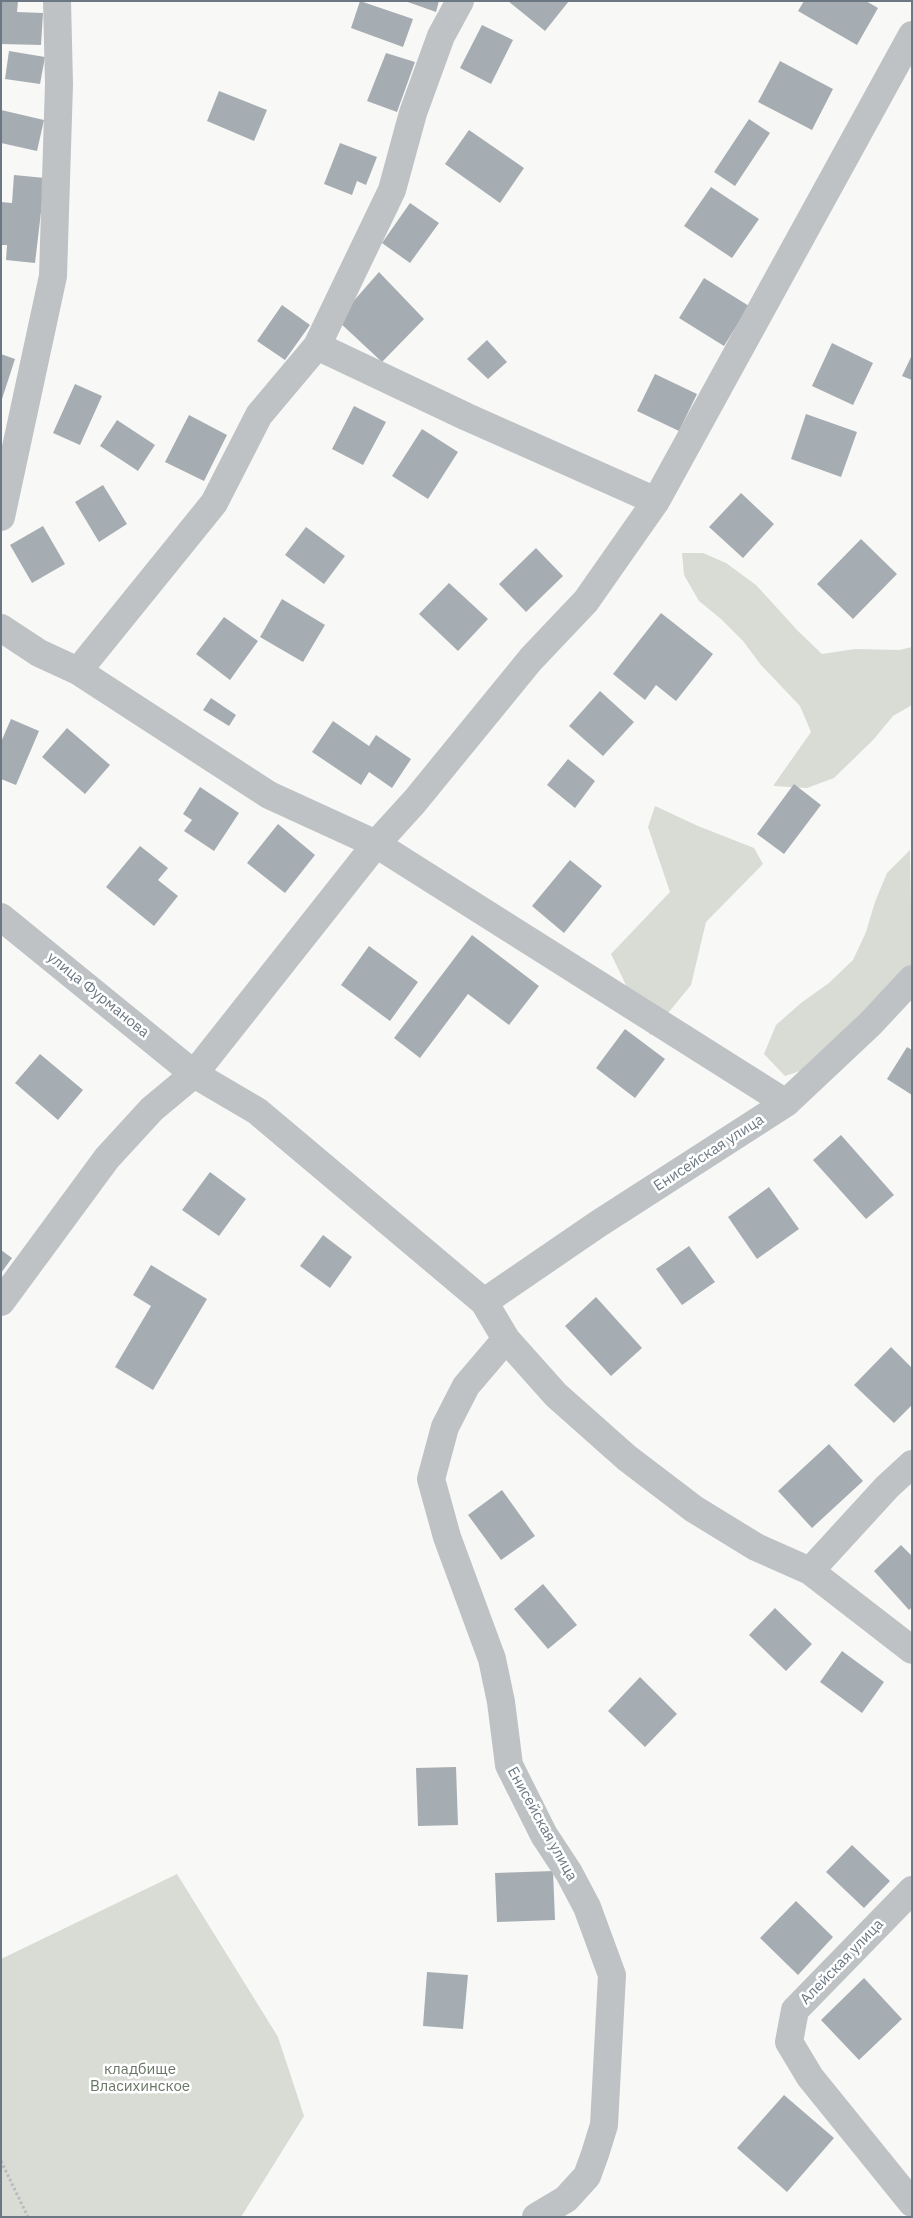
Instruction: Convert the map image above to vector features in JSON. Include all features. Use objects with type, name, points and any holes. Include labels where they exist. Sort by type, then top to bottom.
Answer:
[{"type":"street","points":[[1,517],[53,276],[59,84],[57,1]]},
{"type":"street","points":[[78,671],[214,503],[259,415],[317,346],[392,190],[413,113],[441,36],[460,1]]},
{"type":"street","points":[[1,1302],[107,1158],[152,1109],[194,1074],[376,844],[415,801],[531,659],[586,601],[656,501],[912,35]]},
{"type":"street","points":[[317,346],[476,421],[656,501]]},
{"type":"street","points":[[1,628],[39,653],[78,671],[269,795],[376,844],[786,1103]]},
{"type":"street","name":"улица Фурманова","points":[[1,916],[194,1074],[258,1111],[484,1302],[506,1339],[556,1395],[627,1458],[694,1509],[756,1547],[810,1571],[912,1650]]},
{"type":"street","name":"Енисейская улица","points":[[484,1302],[598,1224],[786,1103],[871,1023],[912,979]]},
{"type":"street","name":"Енисейская улица","points":[[506,1339],[466,1386],[445,1427],[431,1479],[447,1537],[492,1659],[501,1702],[509,1765],[544,1835],[569,1873],[587,1907],[612,1975],[604,2125],[595,2154],[587,2176],[566,2199],[536,2217]]},
{"type":"street","points":[[810,1571],[887,1487],[912,1464]]},
{"type":"street","name":"Алейская улица","points":[[912,1890],[795,2010],[789,2042],[810,2077],[912,2204]]},
{"type":"path","points":[[1,2161],[28,2217]]},
{"type":"green space","points":[[682,553],[703,553],[726,563],[756,585],[822,654],[855,649],[899,650],[912,647],[912,705],[893,716],[874,739],[834,778],[807,788],[773,786],[811,732],[800,706],[761,665],[743,641],[699,601],[684,575]]},
{"type":"green space","points":[[655,806],[698,826],[754,848],[763,864],[706,922],[691,985],[650,1035],[611,954],[670,892],[648,827]]},
{"type":"green space","points":[[910,850],[912,965],[901,984],[812,1067],[785,1076],[764,1054],[776,1025],[801,1003],[829,983],[853,960],[866,932],[875,902],[887,873]]},
{"type":"green space","name":"кладбище Власихинское","points":[[177,1874],[278,2037],[304,2116],[241,2217],[1,2217],[1,1959]]},
{"type":"building","points":[[1,1],[18,1],[17,12],[43,13],[41,45],[1,44]]},
{"type":"building","points":[[360,1],[413,19],[403,47],[351,28]]},
{"type":"building","points":[[405,1],[439,1],[436,12]]},
{"type":"building","points":[[508,1],[569,1],[545,31]]},
{"type":"building","points":[[804,1],[866,1],[878,8],[857,45],[798,11]]},
{"type":"building","points":[[482,25],[513,40],[491,84],[460,68]]},
{"type":"building","points":[[9,51],[45,57],[40,84],[5,79]]},
{"type":"building","points":[[386,53],[415,62],[397,112],[367,101]]},
{"type":"building","points":[[780,61],[833,89],[812,130],[758,102]]},
{"type":"building","points":[[219,91],[267,110],[254,141],[207,121]]},
{"type":"building","points":[[1,110],[44,120],[37,151],[1,143]]},
{"type":"building","points":[[749,119],[770,133],[735,186],[714,172]]},
{"type":"building","points":[[469,130],[524,168],[500,203],[445,164]]},
{"type":"building","points":[[340,143],[377,157],[366,185],[357,181],[352,195],[324,184]]},
{"type":"building","points":[[14,175],[45,178],[35,263],[6,260],[7,245],[1,245],[1,202],[12,203]]},
{"type":"building","points":[[711,187],[759,219],[732,258],[684,226]]},
{"type":"building","points":[[410,203],[439,223],[410,263],[382,243]]},
{"type":"building","points":[[379,272],[424,319],[382,362],[337,320]]},
{"type":"building","points":[[704,278],[749,306],[724,346],[679,318]]},
{"type":"building","points":[[282,305],[310,325],[285,360],[257,341]]},
{"type":"building","points":[[487,340],[507,362],[488,379],[467,359]]},
{"type":"building","points":[[832,343],[873,363],[853,405],[812,386]]},
{"type":"building","points":[[1,354],[15,359],[2,399],[1,399]]},
{"type":"building","points":[[912,355],[912,380],[902,376]]},
{"type":"building","points":[[655,374],[697,394],[679,431],[637,411]]},
{"type":"building","points":[[75,384],[102,396],[80,445],[53,433]]},
{"type":"building","points":[[354,406],[386,422],[363,465],[332,449]]},
{"type":"building","points":[[806,414],[857,432],[841,477],[791,459]]},
{"type":"building","points":[[189,415],[227,435],[204,481],[165,462]]},
{"type":"building","points":[[117,420],[155,445],[138,471],[100,446]]},
{"type":"building","points":[[422,429],[458,452],[428,499],[392,476]]},
{"type":"building","points":[[103,485],[127,524],[99,542],[75,502]]},
{"type":"building","points":[[741,493],[774,524],[743,558],[709,527]]},
{"type":"building","points":[[43,526],[65,564],[32,583],[10,545]]},
{"type":"building","points":[[306,527],[345,556],[324,584],[285,555]]},
{"type":"building","points":[[861,539],[897,574],[853,619],[817,584]]},
{"type":"building","points":[[536,548],[563,576],[526,612],[499,584]]},
{"type":"building","points":[[449,583],[488,619],[458,651],[419,614]]},
{"type":"building","points":[[282,599],[325,625],[303,662],[260,637]]},
{"type":"building","points":[[661,613],[713,654],[676,701],[656,685],[645,700],[613,674]]},
{"type":"building","points":[[224,617],[258,641],[230,680],[196,654]]},
{"type":"building","points":[[600,691],[634,722],[603,756],[569,726]]},
{"type":"building","points":[[211,698],[236,715],[229,726],[203,710]]},
{"type":"building","points":[[11,719],[39,731],[16,785],[1,779],[1,742]]},
{"type":"building","points":[[333,721],[369,746],[376,735],[411,759],[392,788],[369,772],[361,785],[312,752]]},
{"type":"building","points":[[67,728],[110,765],[85,794],[42,757]]},
{"type":"building","points":[[568,759],[595,781],[575,808],[547,785]]},
{"type":"building","points":[[794,784],[821,805],[784,854],[757,834]]},
{"type":"building","points":[[200,787],[239,813],[214,851],[184,831],[192,820],[183,814]]},
{"type":"building","points":[[278,824],[315,855],[285,893],[247,863]]},
{"type":"building","points":[[140,846],[168,868],[158,880],[178,896],[154,926],[106,887]]},
{"type":"building","points":[[570,860],[602,886],[564,933],[532,906]]},
{"type":"building","points":[[472,935],[539,986],[509,1025],[468,994],[420,1058],[394,1038]]},
{"type":"building","points":[[369,946],[418,982],[390,1021],[341,985]]},
{"type":"building","points":[[625,1029],[665,1059],[635,1098],[596,1068]]},
{"type":"building","points":[[907,1047],[912,1050],[912,1095],[887,1079]]},
{"type":"building","points":[[40,1054],[83,1090],[58,1120],[15,1083]]},
{"type":"building","points":[[841,1135],[894,1195],[866,1219],[813,1160]]},
{"type":"building","points":[[210,1172],[246,1199],[219,1236],[182,1210]]},
{"type":"building","points":[[769,1187],[799,1229],[757,1259],[728,1217]]},
{"type":"building","points":[[323,1235],[352,1257],[330,1288],[300,1266]]},
{"type":"building","points":[[689,1246],[715,1282],[682,1305],[656,1269]]},
{"type":"building","points":[[1,1250],[12,1258],[1,1273]]},
{"type":"building","points":[[151,1265],[207,1299],[153,1390],[115,1367],[151,1306],[133,1295]]},
{"type":"building","points":[[596,1297],[642,1348],[611,1376],[565,1326]]},
{"type":"building","points":[[891,1347],[912,1368],[912,1405],[894,1423],[854,1385]]},
{"type":"building","points":[[829,1444],[863,1481],[812,1528],[778,1491]]},
{"type":"building","points":[[502,1490],[535,1536],[501,1560],[468,1515]]},
{"type":"building","points":[[901,1545],[912,1556],[912,1607],[909,1610],[874,1571]]},
{"type":"building","points":[[543,1584],[577,1625],[548,1649],[514,1609]]},
{"type":"building","points":[[775,1608],[812,1644],[786,1671],[749,1635]]},
{"type":"building","points":[[842,1651],[884,1682],[862,1713],[820,1682]]},
{"type":"building","points":[[640,1677],[677,1714],[645,1747],[608,1711]]},
{"type":"building","points":[[456,1767],[458,1825],[418,1826],[416,1768]]},
{"type":"building","points":[[852,1845],[890,1881],[864,1908],[826,1872]]},
{"type":"building","points":[[553,1871],[555,1920],[497,1922],[495,1873]]},
{"type":"building","points":[[796,1901],[833,1937],[798,1975],[760,1938]]},
{"type":"building","points":[[427,1972],[468,1975],[463,2029],[423,2026]]},
{"type":"building","points":[[864,1978],[902,2019],[859,2060],[821,2020]]},
{"type":"building","points":[[784,2095],[834,2138],[787,2192],[737,2148]]}]
